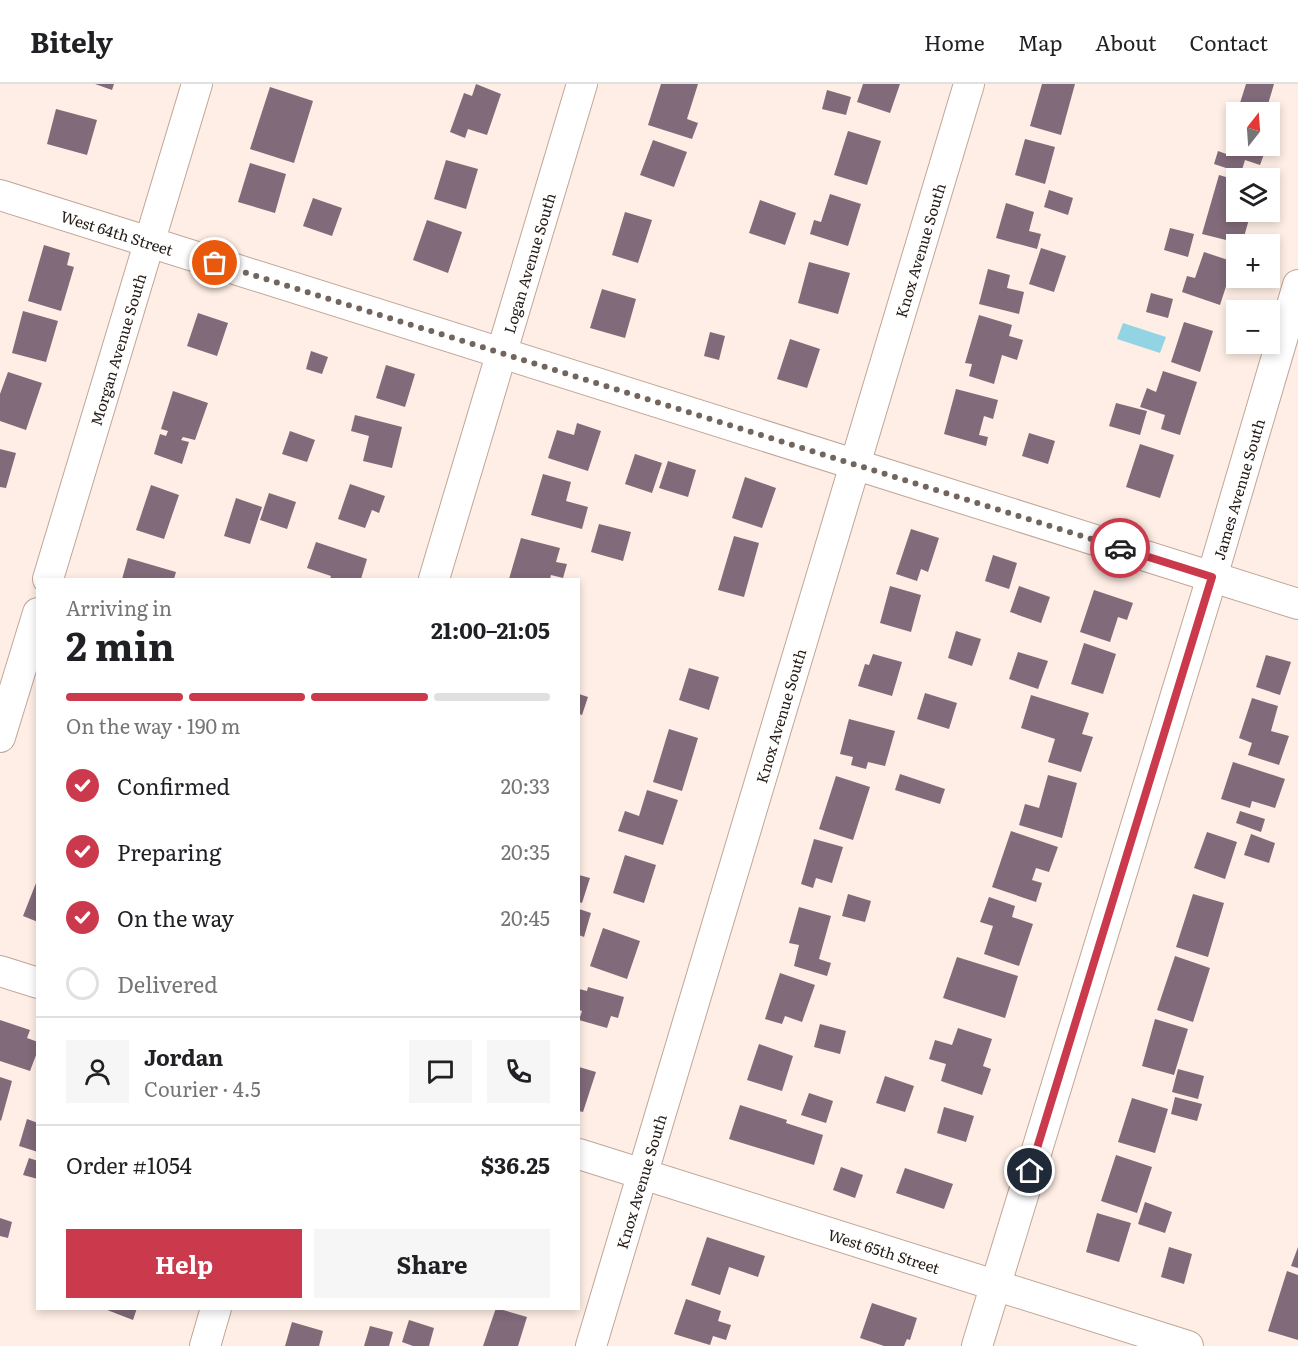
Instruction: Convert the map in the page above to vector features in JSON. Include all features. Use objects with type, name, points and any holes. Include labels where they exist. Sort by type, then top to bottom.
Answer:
[{"type":"street","name":"Morgan Avenue South","points":[[48,578],[196,84]]},
{"type":"street","name":"Logan Avenue South","points":[[434,578],[582,84]]},
{"type":"street","name":"Knox Avenue South","points":[[591,1346],[969,84]]},
{"type":"street","name":"West 64th Street","points":[[0,195],[1298,604]]},
{"type":"street","name":"James Avenue South","points":[[977,1346],[1212,577],[1298,285]]},
{"type":"street","points":[[0,737],[36,620]]},
{"type":"street","points":[[0,971],[36,982]]},
{"type":"street","name":"West 65th Street","points":[[580,1154],[1188,1346]]},
{"type":"street","points":[[205,1346],[215,1310]]},
{"type":"water","points":[[1123,323],[1166,337],[1160,353],[1117,339]]},
{"type":"building","points":[[95,84],[114,84],[112,90]]},
{"type":"building","points":[[476,84],[501,94],[487,135],[468,129],[465,138],[450,132],[464,93],[472,96]]},
{"type":"building","points":[[661,84],[698,84],[687,119],[698,123],[692,139],[648,125]]},
{"type":"building","points":[[863,84],[900,84],[890,113],[857,102]]},
{"type":"building","points":[[1042,84],[1075,84],[1061,135],[1030,126]]},
{"type":"building","points":[[1246,84],[1274,84],[1269,102],[1240,102]]},
{"type":"building","points":[[270,87],[313,101],[294,163],[250,149]]},
{"type":"building","points":[[827,90],[851,97],[846,115],[822,109]]},
{"type":"building","points":[[56,109],[97,120],[87,155],[47,144]]},
{"type":"building","points":[[848,131],[881,141],[867,185],[834,175]]},
{"type":"building","points":[[1025,139],[1055,147],[1045,184],[1015,175]]},
{"type":"building","points":[[653,140],[687,152],[674,187],[640,175]]},
{"type":"building","points":[[1218,151],[1226,156],[1263,156],[1260,165],[1245,160],[1243,168],[1226,168],[1214,164]]},
{"type":"building","points":[[446,160],[478,169],[466,209],[434,199]]},
{"type":"building","points":[[250,163],[286,174],[275,213],[238,202]]},
{"type":"building","points":[[1219,175],[1226,177],[1226,222],[1248,222],[1245,234],[1226,234],[1226,240],[1202,234]]},
{"type":"building","points":[[1049,190],[1073,198],[1068,215],[1044,207]]},
{"type":"building","points":[[830,194],[861,204],[848,246],[810,234],[814,220],[821,222]]},
{"type":"building","points":[[313,198],[342,208],[332,236],[303,226]]},
{"type":"building","points":[[760,200],[796,213],[785,245],[749,233]]},
{"type":"building","points":[[1006,203],[1034,212],[1029,231],[1041,234],[1037,249],[996,238]]},
{"type":"building","points":[[625,212],[652,220],[638,263],[612,255]]},
{"type":"building","points":[[427,220],[462,232],[448,273],[413,260]]},
{"type":"building","points":[[1170,228],[1194,234],[1188,257],[1164,250]]},
{"type":"building","points":[[44,245],[70,253],[67,265],[74,267],[61,311],[28,301]]},
{"type":"building","points":[[1041,248],[1066,256],[1054,292],[1029,284]]},
{"type":"building","points":[[1204,252],[1226,259],[1226,287],[1220,305],[1182,292],[1187,276],[1195,278]]},
{"type":"building","points":[[809,262],[850,273],[838,314],[798,303]]},
{"type":"building","points":[[988,269],[1010,275],[1007,288],[1024,292],[1019,314],[979,304]]},
{"type":"building","points":[[602,289],[636,299],[625,338],[590,328]]},
{"type":"building","points":[[1151,293],[1173,299],[1168,318],[1146,312]]},
{"type":"building","points":[[23,311],[58,321],[46,362],[12,353]]},
{"type":"building","points":[[198,313],[228,323],[217,356],[187,346]]},
{"type":"building","points":[[979,315],[1012,325],[1009,336],[1023,340],[1017,360],[1002,355],[994,384],[969,376],[972,364],[965,363]]},
{"type":"building","points":[[1184,322],[1213,331],[1200,372],[1171,362]]},
{"type":"building","points":[[710,332],[725,336],[719,360],[704,356]]},
{"type":"building","points":[[790,339],[820,349],[807,388],[777,379]]},
{"type":"building","points":[[311,351],[328,357],[322,374],[306,369]]},
{"type":"building","points":[[386,365],[415,374],[405,407],[376,398]]},
{"type":"building","points":[[1163,371],[1197,382],[1180,435],[1161,429],[1165,415],[1140,407],[1147,388],[1156,392]]},
{"type":"building","points":[[8,372],[42,383],[26,430],[0,421],[0,394]]},
{"type":"building","points":[[956,389],[998,400],[993,419],[984,416],[979,435],[988,437],[986,446],[944,434]]},
{"type":"building","points":[[173,391],[208,403],[195,440],[183,437],[181,440],[189,442],[182,464],[154,454],[160,434],[166,436],[168,431],[161,429]]},
{"type":"building","points":[[1116,403],[1147,411],[1140,435],[1109,426]]},
{"type":"building","points":[[355,415],[402,427],[392,468],[363,461],[369,436],[351,431]]},
{"type":"building","points":[[577,423],[601,431],[588,471],[548,458],[557,430],[574,435]]},
{"type":"building","points":[[290,431],[315,440],[307,462],[282,454]]},
{"type":"building","points":[[1029,433],[1055,441],[1048,464],[1022,456]]},
{"type":"building","points":[[1140,444],[1174,455],[1160,498],[1126,487]]},
{"type":"building","points":[[0,449],[16,453],[6,488],[0,487]]},
{"type":"building","points":[[635,454],[662,463],[652,493],[625,484]]},
{"type":"building","points":[[668,461],[696,470],[688,497],[659,488]]},
{"type":"building","points":[[543,474],[571,482],[566,501],[588,507],[582,529],[531,515]]},
{"type":"building","points":[[745,477],[776,488],[762,528],[732,518]]},
{"type":"building","points":[[350,484],[385,496],[379,513],[372,510],[365,528],[338,519]]},
{"type":"building","points":[[151,485],[179,495],[164,539],[136,530]]},
{"type":"building","points":[[269,493],[296,502],[287,529],[260,520]]},
{"type":"building","points":[[236,498],[262,507],[250,544],[224,536]]},
{"type":"building","points":[[599,524],[631,532],[623,561],[591,552]]},
{"type":"building","points":[[911,529],[939,538],[928,572],[921,569],[917,581],[896,574]]},
{"type":"building","points":[[734,536],[759,543],[744,597],[718,590]]},
{"type":"building","points":[[521,538],[560,548],[556,562],[567,564],[563,578],[551,575],[550,578],[509,578]]},
{"type":"building","points":[[316,542],[367,559],[361,578],[330,578],[331,576],[307,568]]},
{"type":"building","points":[[993,555],[1017,563],[1009,589],[985,581]]},
{"type":"building","points":[[128,558],[176,572],[174,578],[122,578]]},
{"type":"building","points":[[890,586],[921,595],[911,632],[880,623]]},
{"type":"building","points":[[1019,586],[1050,597],[1041,623],[1010,612]]},
{"type":"building","points":[[1094,590],[1133,603],[1127,620],[1118,617],[1110,642],[1080,632]]},
{"type":"building","points":[[956,631],[981,639],[972,666],[948,658]]},
{"type":"building","points":[[1084,643],[1116,654],[1103,694],[1071,684]]},
{"type":"building","points":[[1018,652],[1048,661],[1038,689],[1009,679]]},
{"type":"building","points":[[873,654],[902,662],[892,696],[858,686],[865,664],[869,665]]},
{"type":"building","points":[[1266,655],[1291,662],[1280,695],[1256,687]]},
{"type":"building","points":[[689,668],[719,677],[709,710],[679,700]]},
{"type":"building","points":[[925,693],[957,703],[949,729],[917,719]]},
{"type":"building","points":[[580,694],[588,697],[582,715],[580,714]]},
{"type":"building","points":[[1031,695],[1089,713],[1082,734],[1093,737],[1081,772],[1048,762],[1055,739],[1021,728]]},
{"type":"building","points":[[1252,698],[1278,706],[1271,731],[1289,736],[1279,765],[1248,755],[1252,743],[1239,738]]},
{"type":"building","points":[[849,719],[895,731],[885,766],[868,762],[866,769],[851,765],[853,757],[840,754]]},
{"type":"building","points":[[669,729],[698,738],[682,791],[653,782]]},
{"type":"building","points":[[1233,762],[1285,779],[1275,808],[1252,801],[1250,808],[1221,799]]},
{"type":"building","points":[[900,774],[945,789],[940,804],[895,790]]},
{"type":"building","points":[[1048,775],[1077,783],[1062,838],[1019,825],[1025,804],[1039,808]]},
{"type":"building","points":[[836,776],[870,787],[853,840],[819,829]]},
{"type":"building","points":[[647,790],[678,800],[663,845],[618,831],[625,811],[639,816]]},
{"type":"building","points":[[1240,811],[1265,819],[1261,832],[1236,823]]},
{"type":"building","points":[[1011,831],[1058,847],[1049,872],[1036,868],[1032,880],[1042,883],[1036,902],[992,887]]},
{"type":"building","points":[[1207,832],[1237,842],[1225,879],[1194,868]]},
{"type":"building","points":[[1251,834],[1275,843],[1269,863],[1244,855]]},
{"type":"building","points":[[814,839],[843,847],[832,883],[816,878],[813,888],[801,884]]},
{"type":"building","points":[[625,855],[656,865],[644,903],[613,893]]},
{"type":"building","points":[[580,875],[590,878],[582,903],[580,902]]},
{"type":"building","points":[[36,883],[36,921],[23,916]]},
{"type":"building","points":[[848,894],[871,901],[865,922],[842,916]]},
{"type":"building","points":[[1193,894],[1224,903],[1208,957],[1176,947]]},
{"type":"building","points":[[989,897],[1015,906],[1012,917],[1033,924],[1019,966],[984,954],[993,926],[980,922]]},
{"type":"building","points":[[799,907],[831,916],[819,959],[831,963],[827,976],[794,966],[799,945],[789,943]]},
{"type":"building","points":[[580,909],[591,913],[584,937],[580,935]]},
{"type":"building","points":[[603,928],[640,941],[627,979],[590,966]]},
{"type":"building","points":[[1175,956],[1210,968],[1193,1022],[1157,1010]]},
{"type":"building","points":[[957,957],[1018,976],[1005,1018],[943,998]]},
{"type":"building","points":[[780,973],[815,985],[802,1022],[785,1016],[782,1024],[765,1019]]},
{"type":"building","points":[[588,987],[624,997],[618,1018],[611,1016],[607,1028],[580,1020],[582,1011],[580,1010],[580,989],[587,991]]},
{"type":"building","points":[[1155,1019],[1188,1029],[1174,1075],[1142,1066]]},
{"type":"building","points":[[0,1020],[30,1030],[27,1038],[36,1041],[36,1055],[30,1071],[0,1061]]},
{"type":"building","points":[[820,1024],[846,1031],[840,1054],[814,1047]]},
{"type":"building","points":[[958,1028],[992,1039],[983,1066],[991,1069],[982,1095],[941,1081],[946,1064],[929,1059],[935,1040],[952,1045]]},
{"type":"building","points":[[759,1044],[793,1056],[782,1091],[747,1080]]},
{"type":"building","points":[[580,1067],[596,1072],[583,1112],[580,1111]]},
{"type":"building","points":[[1178,1069],[1204,1076],[1198,1099],[1172,1092]]},
{"type":"building","points":[[885,1076],[914,1086],[905,1112],[876,1103]]},
{"type":"building","points":[[0,1077],[12,1081],[1,1121],[0,1120]]},
{"type":"building","points":[[809,1093],[833,1101],[826,1123],[801,1115]]},
{"type":"building","points":[[1175,1097],[1202,1104],[1197,1121],[1171,1114]]},
{"type":"building","points":[[1132,1098],[1168,1109],[1155,1153],[1118,1142]]},
{"type":"building","points":[[740,1105],[787,1120],[786,1123],[823,1135],[814,1165],[729,1139]]},
{"type":"building","points":[[944,1107],[974,1116],[966,1142],[937,1133]]},
{"type":"building","points":[[27,1119],[36,1122],[36,1151],[19,1146]]},
{"type":"building","points":[[1116,1155],[1152,1167],[1137,1213],[1101,1201]]},
{"type":"building","points":[[29,1158],[36,1160],[36,1178],[23,1175]]},
{"type":"building","points":[[841,1167],[863,1175],[855,1198],[833,1190]]},
{"type":"building","points":[[905,1168],[953,1184],[944,1209],[896,1193]]},
{"type":"building","points":[[1145,1202],[1172,1212],[1165,1233],[1138,1224]]},
{"type":"building","points":[[1097,1213],[1131,1223],[1119,1262],[1086,1252]]},
{"type":"building","points":[[0,1218],[12,1222],[8,1238],[0,1236]]},
{"type":"building","points":[[707,1237],[765,1256],[758,1277],[729,1267],[720,1295],[691,1285]]},
{"type":"building","points":[[1169,1247],[1192,1254],[1184,1284],[1161,1277]]},
{"type":"building","points":[[1298,1247],[1298,1268],[1291,1266]]},
{"type":"building","points":[[1287,1271],[1298,1275],[1298,1340],[1268,1331]]},
{"type":"building","points":[[686,1299],[721,1311],[718,1321],[731,1325],[726,1340],[713,1336],[710,1345],[674,1334]]},
{"type":"building","points":[[872,1303],[917,1318],[910,1340],[907,1339],[904,1346],[884,1346],[860,1338]]},
{"type":"building","points":[[107,1310],[136,1310],[133,1320]]},
{"type":"building","points":[[495,1310],[527,1317],[518,1346],[483,1346]]},
{"type":"building","points":[[409,1320],[434,1328],[429,1346],[413,1346],[402,1342]]},
{"type":"building","points":[[292,1322],[323,1331],[319,1346],[285,1346]]},
{"type":"building","points":[[370,1326],[393,1332],[389,1346],[364,1346]]},
{"type":"way so far","points":[[215,263],[1120,548]]},
{"type":"route","points":[[1030,1171],[1212,577],[1120,548]]}]
